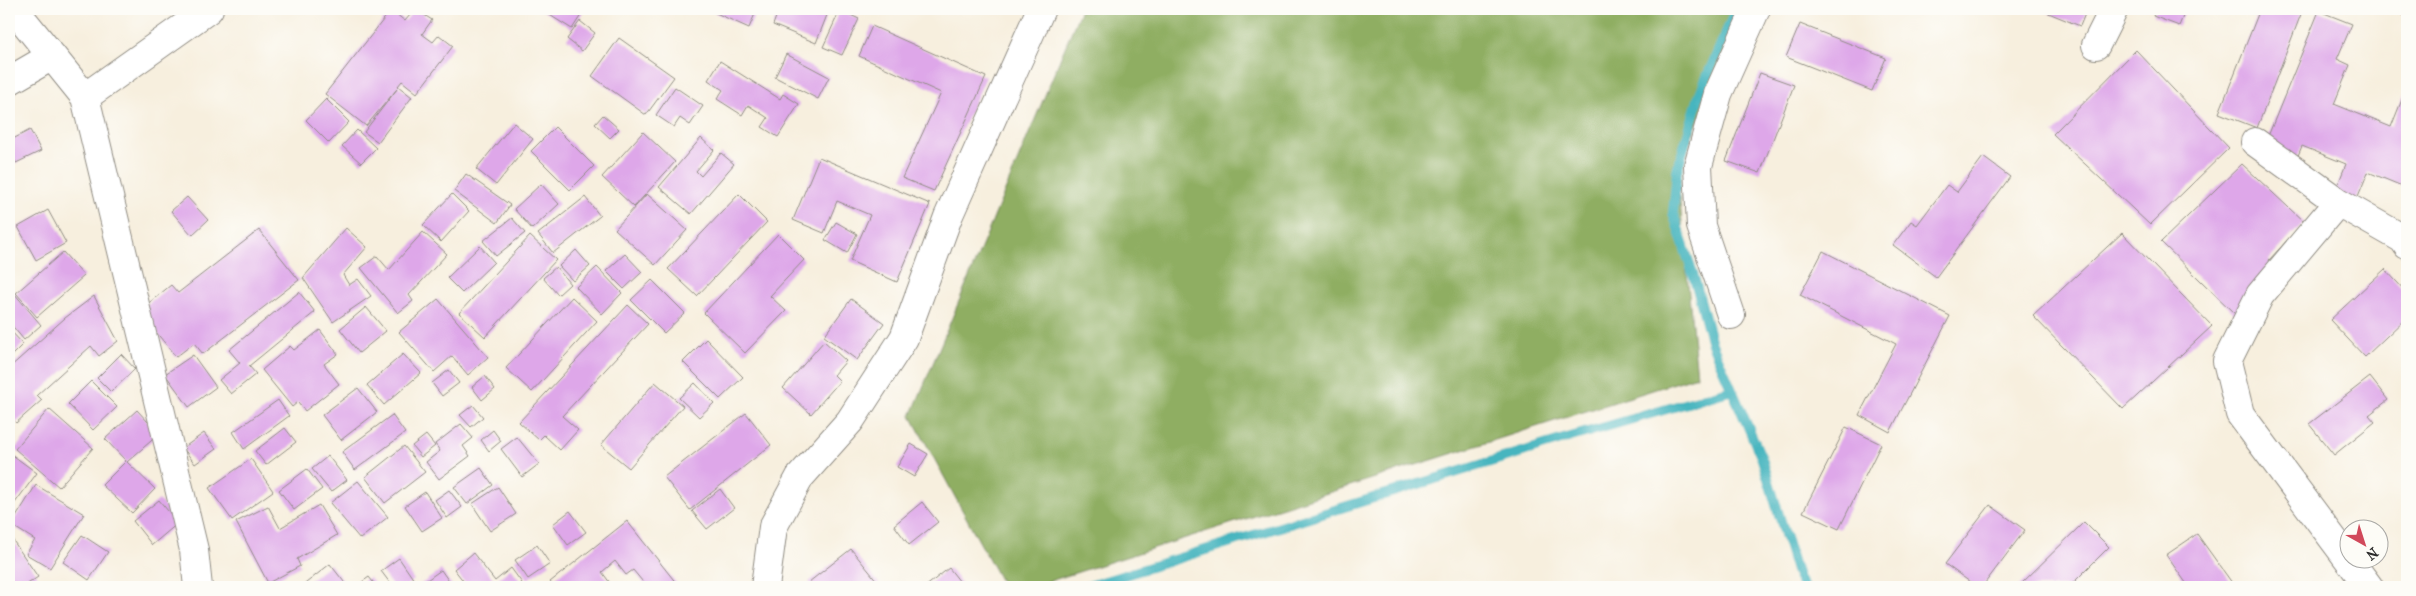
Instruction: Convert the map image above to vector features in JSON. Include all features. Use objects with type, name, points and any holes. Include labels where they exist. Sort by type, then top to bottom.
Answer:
[{"type":"street","points":[[14,9],[85,97],[194,550],[198,587]]},
{"type":"street","points":[[85,97],[209,9]]},
{"type":"street","points":[[765,587],[773,527],[800,477],[850,420],[904,338],[948,216],[1041,9]]},
{"type":"street","points":[[1730,315],[1701,226],[1698,166],[1718,94],[1756,9]]},
{"type":"street","points":[[2096,45],[2114,9]]},
{"type":"street","points":[[9,81],[52,56]]},
{"type":"street","points":[[2255,142],[2338,202],[2403,239],[2407,245]]},
{"type":"street","points":[[2338,202],[2260,295],[2227,362],[2240,414],[2369,587]]},
{"type":"green space","points":[[1081,9],[1747,9],[1677,171],[1697,376],[1031,587],[1004,587],[911,416]]},
{"type":"building","points":[[415,9],[432,20],[422,34],[433,42],[439,35],[453,46],[417,93],[402,81],[398,86],[412,97],[378,142],[364,132],[397,89],[366,126],[325,94],[391,10],[405,21]]},
{"type":"building","points":[[540,9],[585,9],[572,29]]},
{"type":"building","points":[[707,9],[757,9],[749,28]]},
{"type":"building","points":[[779,9],[829,10],[816,43],[773,25]]},
{"type":"building","points":[[2039,9],[2087,9],[2080,26]]},
{"type":"building","points":[[2156,9],[2186,9],[2179,26],[2153,16]]},
{"type":"building","points":[[2260,9],[2303,9],[2257,128],[2219,113]]},
{"type":"building","points":[[2391,9],[2407,9],[2407,17]]},
{"type":"building","points":[[840,10],[859,19],[842,55],[823,47]]},
{"type":"building","points":[[2319,11],[2352,24],[2337,59],[2350,65],[2334,104],[2391,127],[2407,87],[2407,188],[2368,172],[2354,206],[2333,197],[2346,164],[2302,146],[2297,158],[2264,146]]},
{"type":"building","points":[[580,21],[595,33],[582,51],[567,39]]},
{"type":"building","points":[[1800,24],[1886,58],[1872,91],[1786,57]]},
{"type":"building","points":[[872,26],[986,77],[934,191],[902,178],[941,93],[859,56]]},
{"type":"building","points":[[619,38],[674,77],[646,115],[592,76]]},
{"type":"building","points":[[2136,50],[2229,148],[2150,225],[2053,134]]},
{"type":"building","points":[[786,54],[829,77],[818,99],[775,77]]},
{"type":"building","points":[[720,61],[780,99],[783,94],[799,104],[778,137],[762,127],[768,118],[748,105],[742,115],[717,99],[723,90],[708,80]]},
{"type":"building","points":[[1760,73],[1794,85],[1760,173],[1726,161]]},
{"type":"building","points":[[675,87],[703,106],[690,125],[680,118],[674,127],[656,115]]},
{"type":"building","points":[[326,99],[349,122],[329,143],[306,120]]},
{"type":"building","points":[[603,115],[619,129],[610,138],[595,124]]},
{"type":"building","points":[[514,123],[533,139],[496,185],[476,169]]},
{"type":"building","points":[[555,127],[594,166],[570,190],[531,151]]},
{"type":"building","points":[[30,130],[41,151],[16,163],[9,149],[9,141]]},
{"type":"building","points":[[357,130],[376,148],[361,163],[342,146]]},
{"type":"building","points":[[643,132],[675,162],[634,207],[602,177]]},
{"type":"building","points":[[701,138],[714,150],[696,171],[701,176],[721,153],[734,164],[691,214],[659,187]]},
{"type":"building","points":[[819,157],[930,204],[897,282],[850,261],[870,215],[837,201],[824,233],[793,220]]},
{"type":"building","points":[[1983,157],[2010,177],[1936,277],[1893,245],[1911,221],[1917,225],[1947,185],[1957,192]]},
{"type":"building","points":[[2242,164],[2304,222],[2269,260],[2276,274],[2237,316],[2161,242]]},
{"type":"building","points":[[466,174],[510,205],[497,223],[454,191]]},
{"type":"building","points":[[541,184],[559,204],[532,229],[514,209]]},
{"type":"building","points":[[452,194],[469,211],[441,242],[423,225]]},
{"type":"building","points":[[647,194],[687,230],[655,265],[615,229]]},
{"type":"building","points":[[739,194],[767,222],[697,296],[668,269]]},
{"type":"building","points":[[187,197],[208,220],[192,235],[171,211]]},
{"type":"building","points":[[585,197],[600,216],[553,253],[538,234]]},
{"type":"building","points":[[48,210],[66,243],[36,260],[18,227]]},
{"type":"building","points":[[512,218],[525,233],[496,256],[483,241]]},
{"type":"building","points":[[836,222],[857,234],[847,253],[825,240]]},
{"type":"building","points":[[346,228],[367,247],[343,275],[349,285],[358,279],[371,296],[333,322],[303,278]]},
{"type":"building","points":[[259,230],[299,280],[203,354],[194,343],[176,357],[139,311],[171,285],[178,293]]},
{"type":"building","points":[[423,232],[447,254],[409,295],[413,301],[398,313],[361,268],[377,256],[389,270]]},
{"type":"building","points":[[2122,233],[2212,326],[2123,409],[2033,316]]},
{"type":"building","points":[[778,234],[804,260],[770,296],[786,311],[745,353],[704,313]]},
{"type":"building","points":[[530,236],[556,260],[485,337],[459,313]]},
{"type":"building","points":[[480,246],[494,262],[462,293],[447,278]]},
{"type":"building","points":[[576,250],[590,266],[573,281],[559,266]]},
{"type":"building","points":[[1823,251],[1950,316],[1890,432],[1859,415],[1896,344],[1800,295]]},
{"type":"building","points":[[63,252],[84,276],[37,317],[16,293]]},
{"type":"building","points":[[625,254],[642,272],[624,289],[606,271]]},
{"type":"building","points":[[556,267],[570,284],[558,295],[543,278]]},
{"type":"building","points":[[597,267],[622,293],[602,314],[576,287]]},
{"type":"building","points":[[2385,269],[2407,293],[2407,317],[2365,357],[2330,320]]},
{"type":"building","points":[[652,280],[685,313],[664,333],[631,300]]},
{"type":"building","points":[[299,292],[315,312],[249,366],[256,374],[231,394],[219,380],[240,363],[229,350]]},
{"type":"building","points":[[14,293],[41,325],[24,340],[9,322],[9,298]]},
{"type":"building","points":[[94,296],[118,341],[99,356],[91,346],[37,395],[42,400],[16,423],[9,416],[9,368],[65,318]]},
{"type":"building","points":[[572,297],[597,321],[532,392],[506,368]]},
{"type":"building","points":[[438,299],[488,357],[468,375],[452,356],[434,372],[399,332]]},
{"type":"building","points":[[851,299],[884,323],[857,360],[824,336]]},
{"type":"building","points":[[628,305],[648,324],[562,416],[578,430],[560,450],[544,435],[539,440],[519,422]]},
{"type":"building","points":[[366,307],[386,331],[359,353],[340,329]]},
{"type":"building","points":[[9,329],[23,344],[9,358]]},
{"type":"building","points":[[320,330],[338,354],[324,364],[339,384],[305,411],[298,402],[292,407],[262,370],[290,346],[294,350]]},
{"type":"building","points":[[706,339],[743,377],[720,399],[683,362]]},
{"type":"building","points":[[824,341],[846,361],[834,375],[840,381],[811,414],[783,388]]},
{"type":"building","points":[[121,354],[135,369],[111,392],[97,378]]},
{"type":"building","points":[[403,354],[421,373],[384,405],[367,385]]},
{"type":"building","points":[[193,355],[216,387],[189,407],[165,374]]},
{"type":"building","points":[[449,370],[459,383],[442,396],[432,383]]},
{"type":"building","points":[[485,376],[495,389],[482,400],[472,387]]},
{"type":"building","points":[[2370,377],[2388,400],[2369,415],[2375,422],[2334,455],[2309,424]]},
{"type":"building","points":[[91,381],[117,407],[93,430],[68,404]]},
{"type":"building","points":[[655,382],[683,406],[629,468],[601,445]]},
{"type":"building","points":[[695,383],[714,403],[699,417],[679,398]]},
{"type":"building","points":[[358,388],[377,412],[341,440],[322,415]]},
{"type":"building","points":[[278,400],[289,416],[244,449],[233,432]]},
{"type":"building","points":[[473,405],[483,417],[471,427],[460,415]]},
{"type":"building","points":[[49,409],[93,448],[59,487],[15,449]]},
{"type":"building","points":[[137,410],[159,434],[127,462],[155,489],[132,513],[102,485],[126,461],[105,439]]},
{"type":"building","points":[[746,413],[771,445],[690,510],[664,477]]},
{"type":"building","points":[[392,415],[405,433],[355,470],[342,452]]},
{"type":"building","points":[[461,424],[473,438],[463,446],[470,456],[439,479],[426,462],[440,451],[435,444]]},
{"type":"building","points":[[1846,427],[1881,444],[1839,529],[1803,512]]},
{"type":"building","points":[[285,428],[296,442],[266,465],[255,451]]},
{"type":"building","points":[[493,430],[501,441],[489,451],[481,440]]},
{"type":"building","points":[[204,433],[216,449],[195,464],[183,448]]},
{"type":"building","points":[[426,435],[435,446],[421,457],[412,446]]},
{"type":"building","points":[[517,437],[539,464],[522,477],[501,449]]},
{"type":"building","points":[[911,444],[928,454],[914,477],[897,467]]},
{"type":"building","points":[[404,446],[425,472],[385,503],[365,477]]},
{"type":"building","points":[[11,454],[37,473],[9,511],[9,457]]},
{"type":"building","points":[[328,456],[347,480],[331,492],[312,469]]},
{"type":"building","points":[[251,459],[273,491],[232,520],[209,488]]},
{"type":"building","points":[[481,468],[493,485],[467,504],[454,487]]},
{"type":"building","points":[[307,469],[322,489],[294,510],[279,490]]},
{"type":"building","points":[[358,481],[388,517],[360,539],[330,503]]},
{"type":"building","points":[[36,485],[84,514],[50,568],[26,554],[35,540],[11,525]]},
{"type":"building","points":[[498,487],[516,514],[490,531],[472,504]]},
{"type":"building","points":[[720,489],[734,508],[707,529],[692,511]]},
{"type":"building","points":[[449,490],[462,507],[447,518],[435,500]]},
{"type":"building","points":[[425,492],[442,518],[422,531],[405,506]]},
{"type":"building","points":[[159,500],[178,523],[152,545],[133,521]]},
{"type":"building","points":[[922,502],[938,522],[909,545],[894,525]]},
{"type":"building","points":[[319,505],[337,535],[297,559],[300,566],[268,583],[236,522],[268,506],[280,528]]},
{"type":"building","points":[[1990,505],[2025,530],[1982,587],[1977,587],[1945,564]]},
{"type":"building","points":[[570,511],[586,532],[568,545],[553,524]]},
{"type":"building","points":[[627,521],[677,584],[673,587],[647,587],[633,570],[626,575],[615,561],[602,572],[613,587],[554,587],[550,582]]},
{"type":"building","points":[[2084,522],[2109,547],[2069,587],[2018,587]]},
{"type":"building","points":[[2197,534],[2235,587],[2189,587],[2166,555]]},
{"type":"building","points":[[82,535],[108,552],[89,580],[63,562]]},
{"type":"building","points":[[12,539],[38,577],[23,587],[9,587],[9,541]]},
{"type":"building","points":[[537,545],[550,564],[528,579],[515,560]]},
{"type":"building","points":[[851,549],[882,587],[814,587],[809,582]]},
{"type":"building","points":[[473,553],[495,581],[511,568],[522,583],[516,587],[468,587],[454,569]]},
{"type":"building","points":[[399,558],[414,580],[404,587],[393,587],[381,571]]},
{"type":"building","points":[[330,564],[348,587],[301,587]]},
{"type":"building","points":[[949,568],[964,587],[925,587]]},
{"type":"building","points":[[441,570],[453,587],[417,587]]},
{"type":"building","points":[[369,577],[377,587],[355,587]]},
{"type":"waterway","points":[[1736,9],[1700,93],[1677,171],[1673,213],[1694,277],[1712,344],[1762,459],[1798,577],[1804,587]]},
{"type":"waterway","points":[[1086,587],[1564,439],[1732,390]]}]
